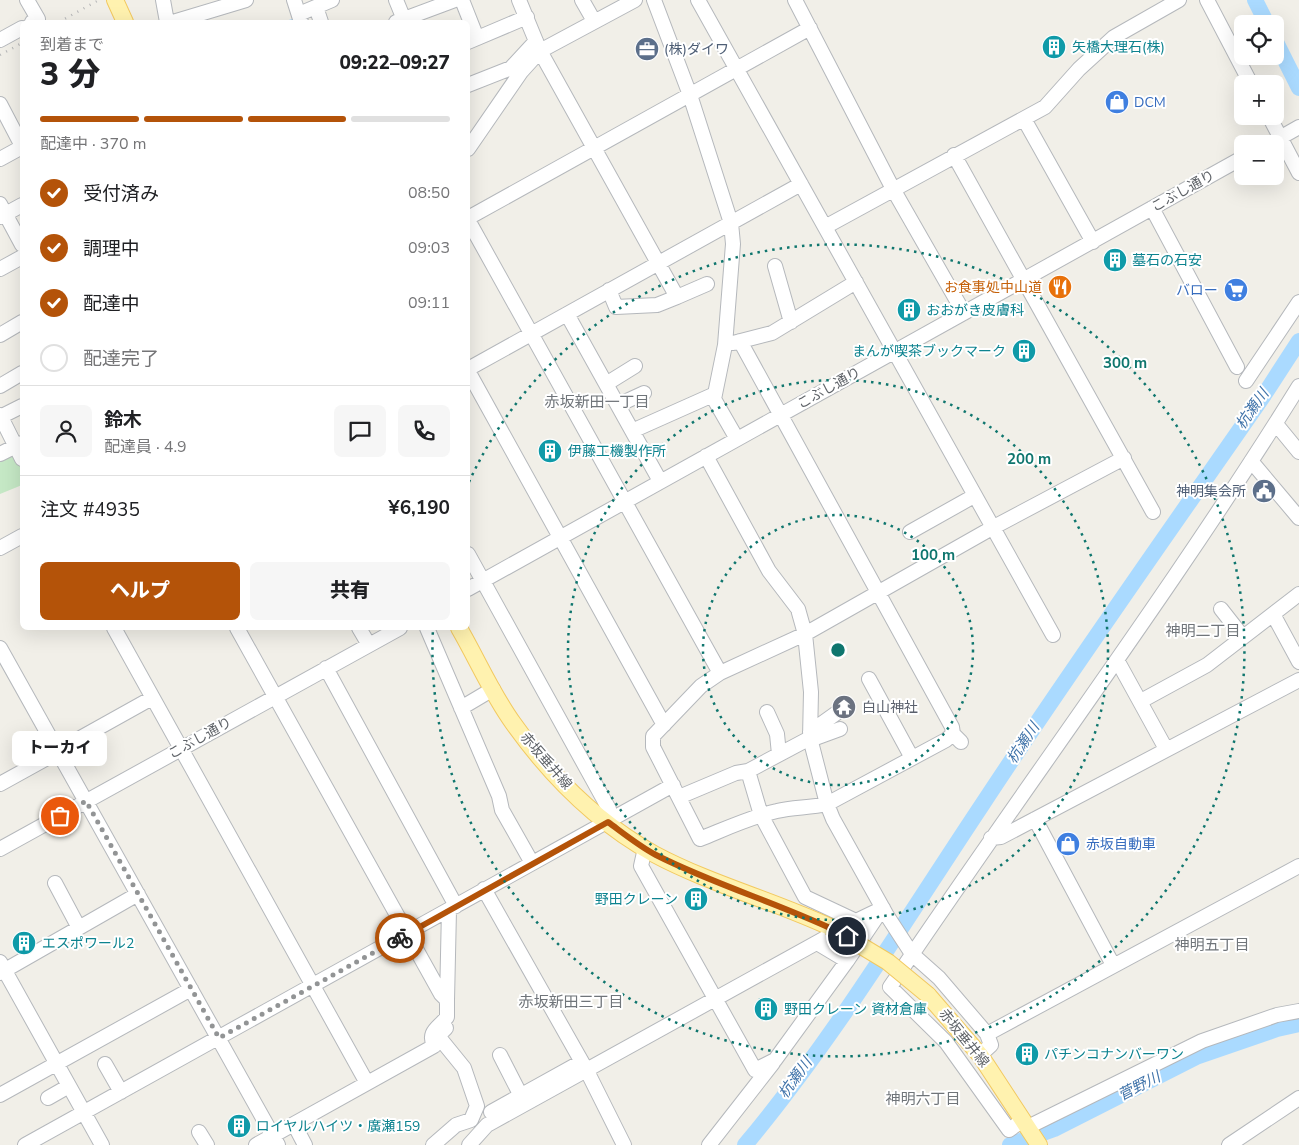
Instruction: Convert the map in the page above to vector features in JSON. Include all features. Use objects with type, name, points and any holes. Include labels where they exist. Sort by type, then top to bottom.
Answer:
[{"type":"main road","points":[[115,0],[124,20]]},
{"type":"main road","name":"赤坂垂井線","points":[[460,630],[512,722],[559,780],[608,822],[645,848],[702,876],[830,927],[875,953],[928,995],[980,1055],[1039,1145]]},
{"type":"street","points":[[27,0],[38,19],[36,20]]},
{"type":"street","points":[[163,0],[167,20]]},
{"type":"street","points":[[294,0],[299,19],[318,13],[332,0]]},
{"type":"street","points":[[396,0],[401,20]]},
{"type":"street","points":[[407,20],[455,0]]},
{"type":"street","points":[[462,0],[467,20]]},
{"type":"street","points":[[519,0],[538,46],[657,264],[677,297]]},
{"type":"street","points":[[582,0],[594,21]]},
{"type":"street","points":[[470,84],[512,68],[538,46],[635,0]]},
{"type":"street","points":[[654,0],[690,95],[731,223],[732,244],[725,345],[714,399],[737,439]]},
{"type":"street","points":[[698,0],[1053,635]]},
{"type":"street","points":[[795,0],[893,189],[964,313]]},
{"type":"street","points":[[825,227],[1045,107],[1079,69],[1114,37],[1179,0]]},
{"type":"street","points":[[1207,0],[1247,75]]},
{"type":"street","points":[[179,20],[240,1]]},
{"type":"street","points":[[472,40],[527,18]]},
{"type":"street","points":[[470,218],[810,28]]},
{"type":"street","points":[[0,40],[20,29]]},
{"type":"street","points":[[470,146],[538,46]]},
{"type":"street","points":[[0,104],[20,142]]},
{"type":"street","points":[[1024,119],[1093,242]]},
{"type":"street","points":[[1284,136],[1299,127]]},
{"type":"street","points":[[0,159],[20,147]]},
{"type":"street","points":[[1284,153],[1299,173]]},
{"type":"street","points":[[954,155],[1154,512]]},
{"type":"street","name":"こぶし通り","points":[[470,588],[1234,162]]},
{"type":"street","points":[[470,369],[802,184]]},
{"type":"street","points":[[20,206],[2,212],[20,242]]},
{"type":"street","points":[[1152,208],[1237,366]]},
{"type":"street","points":[[470,223],[720,673]]},
{"type":"street","points":[[0,269],[20,258]]},
{"type":"street","points":[[775,266],[791,322]]},
{"type":"street","points":[[725,345],[772,333],[856,282]]},
{"type":"street","points":[[609,290],[616,307],[657,305],[707,284]]},
{"type":"street","points":[[1246,380],[1299,302]]},
{"type":"street","points":[[567,314],[660,481]]},
{"type":"street","points":[[0,334],[20,323]]},
{"type":"street","points":[[740,341],[780,416],[878,593],[952,727],[957,738],[912,758],[827,804],[808,809],[779,810],[761,815],[700,839],[653,747],[653,736],[701,686],[720,673],[805,634],[878,593],[992,528],[1124,458]]},
{"type":"street","points":[[606,384],[635,366]]},
{"type":"street","points":[[0,386],[20,374]]},
{"type":"street","points":[[470,374],[664,724]]},
{"type":"street","points":[[1299,386],[1276,424],[1117,660],[910,951],[890,987],[946,1042],[1009,1130],[1202,1041],[1277,1015],[1299,1011]]},
{"type":"street","points":[[618,405],[644,393]]},
{"type":"street","points":[[632,431],[715,394]]},
{"type":"street","points":[[0,454],[19,445],[0,417],[20,407]]},
{"type":"street","points":[[1276,424],[1299,452]]},
{"type":"street","points":[[706,456],[769,571],[798,610],[805,634],[811,692],[810,737],[827,804],[884,911],[910,951],[939,978],[987,1034],[991,1045],[980,1055]]},
{"type":"street","points":[[1251,461],[1299,518]]},
{"type":"street","points":[[910,532],[974,496]]},
{"type":"street","points":[[0,548],[20,537]]},
{"type":"street","points":[[470,558],[610,809],[608,822]]},
{"type":"street","points":[[1141,701],[1207,665],[1299,594]]},
{"type":"street","points":[[1221,609],[1243,637]]},
{"type":"street","points":[[1273,614],[1299,662]]},
{"type":"street","points":[[115,630],[367,1083]]},
{"type":"street","points":[[238,630],[441,994],[447,1000]]},
{"type":"street","points":[[360,630],[369,645]]},
{"type":"street","name":"こぶし通り","points":[[0,848],[396,630]]},
{"type":"street","points":[[428,630],[499,796],[502,810],[532,863]]},
{"type":"street","points":[[0,648],[276,1140]]},
{"type":"street","points":[[1117,660],[1166,749]]},
{"type":"street","points":[[326,668],[452,908],[446,1028],[438,1036],[464,1068],[476,1106],[471,1120],[456,1125],[433,1145]]},
{"type":"street","points":[[869,678],[912,758]]},
{"type":"street","points":[[991,838],[1001,837],[1299,680]]},
{"type":"street","points":[[461,708],[494,689]]},
{"type":"street","points":[[2,778],[58,752],[152,698]]},
{"type":"street","points":[[768,712],[777,734],[779,754]]},
{"type":"street","points":[[25,1145],[608,822],[676,791],[748,771],[810,737],[838,712]]},
{"type":"street","points":[[810,737],[840,730]]},
{"type":"street","points":[[748,771],[761,815],[805,896],[856,921]]},
{"type":"street","points":[[1035,819],[1113,965]]},
{"type":"street","points":[[645,848],[641,866],[755,1070],[775,1060]]},
{"type":"street","points":[[987,1034],[1299,866]]},
{"type":"street","points":[[55,883],[79,928]]},
{"type":"street","points":[[484,889],[584,1067],[624,1145]]},
{"type":"street","points":[[102,1145],[57,1063],[1,968],[79,928],[138,894]]},
{"type":"street","points":[[491,1112],[717,1000],[856,921],[884,911]]},
{"type":"street","points":[[709,1145],[775,1060],[884,911]]},
{"type":"street","points":[[817,943],[847,961]]},
{"type":"street","points":[[0,1095],[192,989]]},
{"type":"street","points":[[256,1145],[276,1140],[294,1124],[434,1046],[432,1032],[447,1017]]},
{"type":"street","points":[[500,1055],[521,1096]]},
{"type":"street","points":[[106,1064],[120,1092]]},
{"type":"street","points":[[469,1145],[488,1125],[584,1067]]},
{"type":"street","points":[[48,1098],[69,1086]]},
{"type":"street","points":[[1229,1145],[1299,1098]]},
{"type":"street","points":[[294,1124],[305,1145]]},
{"type":"street","points":[[199,1132],[207,1145]]},
{"type":"green space","points":[[14,450],[20,462],[20,486],[0,494],[0,456]]},
{"type":"waterway","points":[[1255,0],[1262,15]]},
{"type":"waterway","points":[[1284,58],[1299,88]]},
{"type":"waterway","name":"杭瀬川","points":[[745,1145],[839,1021],[1052,701],[1266,392],[1299,341]]},
{"type":"waterway","name":"菅野川","points":[[1010,1145],[1054,1129],[1196,1057],[1277,1029],[1299,1024]]},
{"type":"railway","points":[[63,20],[99,0]]},
{"type":"railway","points":[[0,55],[20,44]]},
{"type":"way so far","points":[[60,816],[86,801],[219,1038],[400,938]]},
{"type":"place","name":"矢橋大理石(株)","points":[[1054,47]]},
{"type":"place","name":"(株)ダイワ","points":[[647,49]]},
{"type":"place","name":"DCM","points":[[1117,102]]},
{"type":"place","name":"墓石の石安","points":[[1115,260]]},
{"type":"place","name":"お食事処中山道","points":[[1060,287]]},
{"type":"place","name":"バロー","points":[[1236,290]]},
{"type":"place","name":"おおがき皮膚科","points":[[909,310]]},
{"type":"place","name":"まんが喫茶ブックマーク","points":[[1024,351]]},
{"type":"place","name":"伊藤工機製作所","points":[[550,451]]},
{"type":"place","name":"神明集会所","points":[[1264,491]]},
{"type":"place","name":"白山神社","points":[[844,707]]},
{"type":"place","name":"トーカイ","points":[[60,816]]},
{"type":"place","name":"赤坂自動車","points":[[1068,844]]},
{"type":"place","name":"野田クレーン","points":[[696,899]]},
{"type":"place","name":"エスポワール2","points":[[24,943]]},
{"type":"place","name":"野田クレーン 資材倉庫","points":[[766,1009]]},
{"type":"place","name":"パチンコナンバーワン","points":[[1027,1054]]},
{"type":"place","name":"ロイヤルハイツ・廣瀬159","points":[[239,1126]]},
{"type":"district","name":"赤坂新田一丁目","points":[[597,402]]},
{"type":"district","name":"神明二丁目","points":[[1203,631]]},
{"type":"district","name":"神明五丁目","points":[[1212,945]]},
{"type":"district","name":"赤坂新田三丁目","points":[[571,1002]]},
{"type":"district","name":"神明六丁目","points":[[923,1099]]},
{"type":"route","points":[[400,938],[484,889],[608,822],[654,854],[702,876],[810,918],[847,936]]}]
